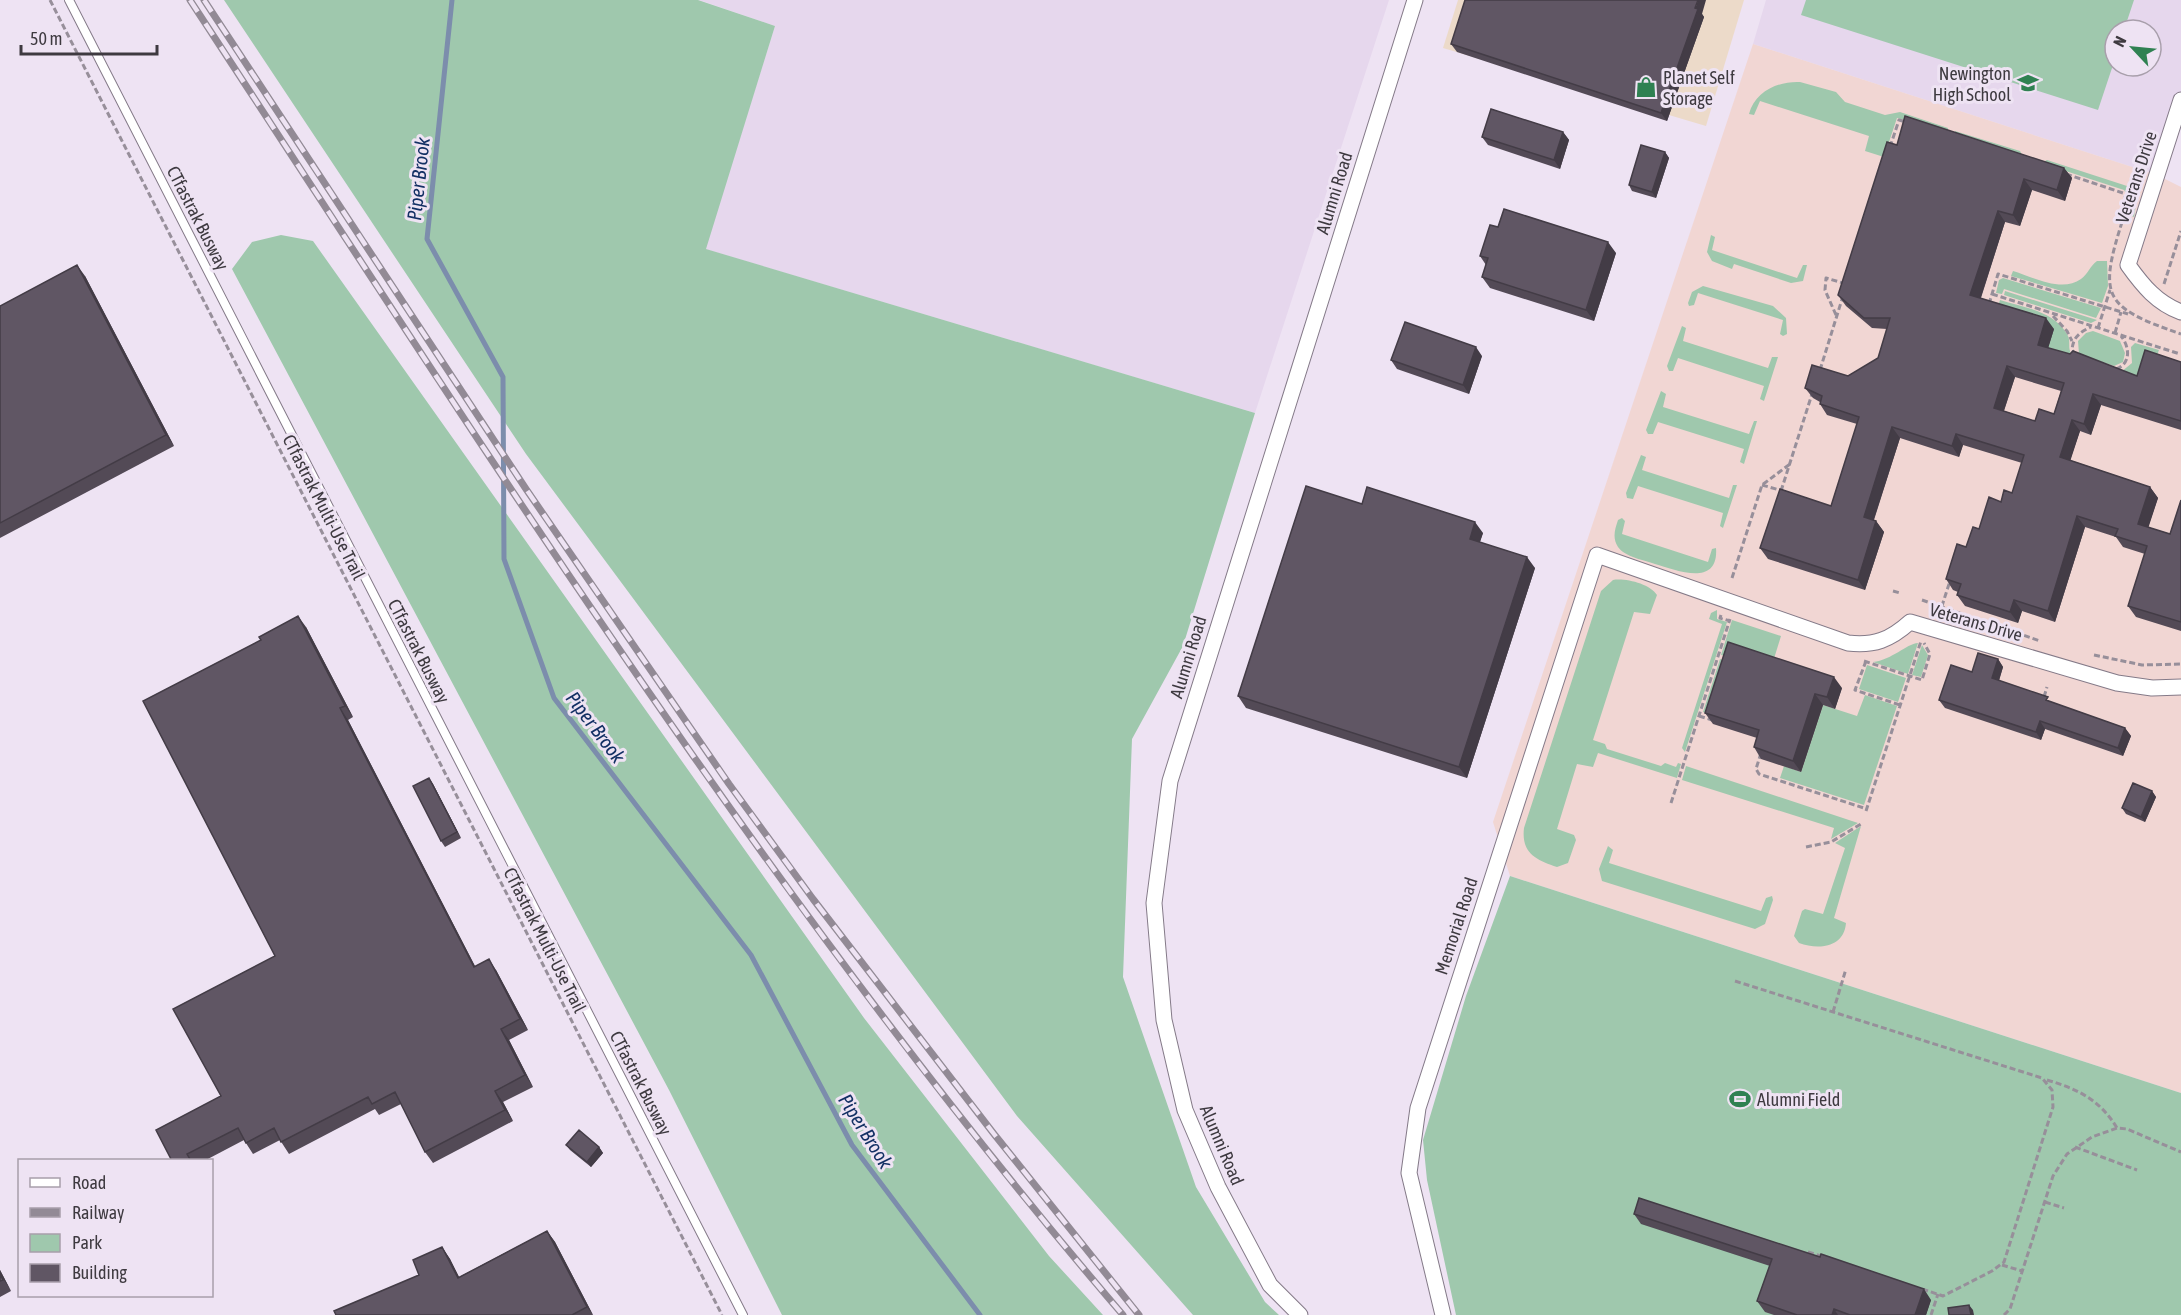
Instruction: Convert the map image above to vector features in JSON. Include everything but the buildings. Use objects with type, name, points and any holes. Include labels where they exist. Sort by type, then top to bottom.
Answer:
[{"type":"street","name":"Alumni Road","points":[[1300,1315],[1270,1285],[1218,1187],[1185,1110],[1164,1020],[1154,903],[1170,781],[1414,0]]},
{"type":"street","name":"Veterans Drive","points":[[2181,100],[2128,265],[2158,300],[2181,312]]},
{"type":"street","name":"Veterans Drive","points":[[1597,555],[1848,643],[1865,645],[1882,642],[1895,635],[1910,622],[2117,683],[2152,688],[2181,687]]},
{"type":"street","name":"Memorial Road","points":[[1443,1315],[1410,1173],[1418,1108],[1597,555]]},
{"type":"lane","name":"CTfastrak Busway","points":[[69,0],[743,1315]]},
{"type":"path","name":"CTfastrak Multi-Use Trail","points":[[50,0],[722,1315]]},
{"type":"path","points":[[1888,153],[1899,120],[1910,124]]},
{"type":"path","points":[[2064,173],[2119,190],[2127,199],[2108,271],[2115,298],[2130,314]]},
{"type":"path","points":[[2151,323],[2181,231]]},
{"type":"path","points":[[1988,305],[1998,274],[2130,314],[2181,334]]},
{"type":"path","points":[[1837,316],[1825,290],[1826,278],[1847,285]]},
{"type":"path","points":[[2081,359],[2072,350],[2073,343],[2080,333],[2095,327],[2111,288]]},
{"type":"path","points":[[1992,294],[2180,354]]},
{"type":"path","points":[[1819,373],[1844,295]]},
{"type":"path","points":[[2115,333],[2121,312]]},
{"type":"path","points":[[2051,313],[2067,331],[2073,343]]},
{"type":"path","points":[[2111,369],[2119,368],[2126,362],[2127,349],[2121,335]]},
{"type":"path","points":[[1782,491],[1815,384]]},
{"type":"path","points":[[1732,578],[1762,485],[1790,464]]},
{"type":"path","points":[[1762,485],[1792,494]]},
{"type":"path","points":[[1938,617],[1950,579]]},
{"type":"path","points":[[1893,591],[1900,593]]},
{"type":"path","points":[[1922,600],[2049,644]]},
{"type":"path","points":[[1671,803],[1731,618]]},
{"type":"path","points":[[1764,744],[1756,767],[1759,774],[1866,810],[1923,636]]},
{"type":"path","points":[[2094,655],[2142,665],[2181,664]]},
{"type":"path","points":[[1718,657],[1726,659]]},
{"type":"path","points":[[1864,661],[1855,690],[1900,705]]},
{"type":"path","points":[[2043,698],[2047,687]]},
{"type":"path","points":[[1699,716],[1714,720]]},
{"type":"path","points":[[1806,847],[1831,842],[1861,824]]},
{"type":"path","points":[[1833,1012],[1846,969]]},
{"type":"path","points":[[1735,981],[2076,1089],[2108,1113],[2117,1128]]},
{"type":"path","points":[[1916,1287],[1943,1296],[2002,1265],[2053,1107],[2052,1090],[2045,1080]]},
{"type":"path","points":[[2004,1315],[2010,1309],[2059,1165],[2075,1147],[2092,1137],[2117,1128],[2127,1129],[2181,1152]]},
{"type":"path","points":[[2075,1147],[2137,1170]]},
{"type":"path","points":[[2045,1202],[2064,1208]]},
{"type":"path","points":[[1809,1252],[1830,1259]]},
{"type":"path","points":[[2002,1265],[2022,1271]]},
{"type":"path","points":[[1931,1315],[1938,1294]]},
{"type":"shaded area","points":[[699,0],[1389,0],[1255,413],[705,249],[775,26]]},
{"type":"shaded area","name":"Planet Self Storage","points":[[1458,0],[1744,0],[1706,126],[1443,48]]},
{"type":"shaded area","name":"Newington High School","points":[[1766,0],[2181,0],[2181,100],[2157,175],[1753,44]]},
{"type":"shaded area","points":[[1753,44],[2157,175],[2181,187],[2181,1093],[1510,876],[1493,822]]},
{"type":"green space","points":[[224,0],[698,0],[775,26],[706,249],[1255,413],[1183,646],[1132,739],[1123,977],[1196,1187],[1265,1302],[1279,1315],[1193,1315],[1017,1116],[526,454]]},
{"type":"green space","points":[[1806,0],[2134,0],[2128,18],[2103,18],[2103,78],[2109,78],[2098,110],[1801,15]]},
{"type":"green space","points":[[1800,82],[1836,92],[1845,102],[1885,115],[1900,112],[1948,128],[1947,133],[1897,118],[1884,157],[1865,151],[1869,136],[1760,101],[1754,115],[1749,114],[1757,99],[1769,89],[1784,83]]},
{"type":"green space","points":[[1955,131],[2020,151],[2024,158],[1954,135]]},
{"type":"green space","points":[[2047,160],[2127,186],[2137,198],[2134,217],[2127,214],[2130,199],[2124,190],[2041,163]]},
{"type":"green space","points":[[281,235],[313,241],[864,1018],[1049,1256],[1103,1315],[782,1315],[669,1090],[232,269],[252,242]]},
{"type":"green space","points":[[1711,235],[1715,237],[1712,250],[1797,278],[1803,265],[1807,265],[1803,281],[1791,283],[1734,264],[1732,269],[1712,261],[1707,252]]},
{"type":"green space","points":[[2097,261],[2107,261],[2108,286],[2102,303],[2011,276],[2013,271],[2056,284],[2073,283],[2081,279]]},
{"type":"green space","points":[[2003,278],[2101,308],[2096,318],[2004,289],[2002,294],[1996,293],[1999,280]]},
{"type":"green space","points":[[1703,286],[1773,306],[1786,318],[1787,334],[1783,336],[1780,334],[1783,320],[1698,293],[1694,305],[1689,306],[1692,292]]},
{"type":"green space","points":[[2005,291],[2097,320],[2091,323],[2004,295]]},
{"type":"green space","points":[[2000,300],[2037,311],[2054,320],[2067,334],[2073,356],[2046,355],[2053,329],[1996,312]]},
{"type":"green space","points":[[1682,326],[1686,328],[1683,341],[1768,368],[1772,357],[1778,357],[1764,401],[1760,399],[1764,386],[1678,358],[1673,371],[1669,371],[1667,366]]},
{"type":"green space","points":[[2093,331],[2120,341],[2125,353],[2123,362],[2114,366],[2079,354],[2078,341],[2086,333]]},
{"type":"green space","points":[[2135,343],[2159,350],[2145,387],[2121,372],[2132,363],[2131,347]]},
{"type":"green space","points":[[1661,391],[1666,394],[1663,407],[1749,434],[1754,421],[1757,421],[1744,464],[1740,462],[1744,449],[1658,422],[1653,434],[1648,434],[1646,430]]},
{"type":"green space","points":[[1641,455],[1646,457],[1642,470],[1729,498],[1733,485],[1737,485],[1723,528],[1720,526],[1723,513],[1638,486],[1633,499],[1627,498],[1626,493]]},
{"type":"green space","points":[[1622,518],[1625,521],[1622,534],[1708,562],[1712,549],[1716,548],[1715,560],[1711,568],[1704,572],[1684,572],[1630,556],[1618,547],[1615,540],[1617,523]]},
{"type":"green space","points":[[1613,580],[1637,583],[1654,591],[1657,595],[1650,614],[1634,612],[1593,740],[1605,744],[1607,749],[1661,766],[1665,763],[1676,767],[1678,763],[1681,764],[1677,778],[1598,753],[1593,767],[1577,764],[1557,829],[1574,835],[1576,840],[1568,863],[1557,867],[1532,854],[1525,844],[1524,828],[1601,591]]},
{"type":"green space","points":[[1717,610],[1717,619],[1727,622],[1685,752],[1682,748],[1722,624],[1709,619],[1711,613]]},
{"type":"green space","points":[[1732,620],[1781,636],[1772,665],[1721,655]]},
{"type":"green space","points":[[1918,643],[1908,674],[1873,662],[1880,661]]},
{"type":"green space","points":[[1922,645],[1928,655],[1921,677],[1912,675]]},
{"type":"green space","points":[[1720,659],[1733,664],[1716,716],[1703,712]]},
{"type":"green space","points":[[1867,665],[1906,678],[1898,702],[1859,689]]},
{"type":"green space","points":[[1865,695],[1897,706],[1864,805],[1780,778],[1784,766],[1801,772],[1823,705],[1857,716]]},
{"type":"green space","points":[[1686,766],[1858,823],[1831,839],[1834,828],[1682,780]]},
{"type":"green space","points":[[1861,826],[1834,918],[1846,923],[1844,931],[1840,938],[1829,945],[1814,946],[1799,943],[1794,936],[1802,911],[1805,909],[1823,914],[1845,848],[1835,843]]},
{"type":"green space","points":[[1608,846],[1613,850],[1609,863],[1761,911],[1766,898],[1772,896],[1773,900],[1765,924],[1755,929],[1602,881],[1599,869]]},
{"type":"green space","name":"Alumni Field","points":[[1510,876],[2181,1093],[2181,1315],[1456,1315],[1427,1180],[1423,1140],[1466,996]]},
{"type":"waterway","name":"Piper Brook","points":[[452,0],[427,239],[503,377],[504,559],[554,698],[751,955],[852,1145],[980,1315]]},
{"type":"railway","points":[[190,0],[522,506],[751,838],[994,1160],[1123,1315]]},
{"type":"railway","points":[[204,0],[526,489],[729,784],[813,899],[994,1134],[1139,1315]]},
{"type":"place","name":"Newington High School","points":[[2028,83]]},
{"type":"place","name":"Planet Self Storage","points":[[1646,87]]},
{"type":"place","name":"Alumni Field","points":[[1740,1099]]}]
